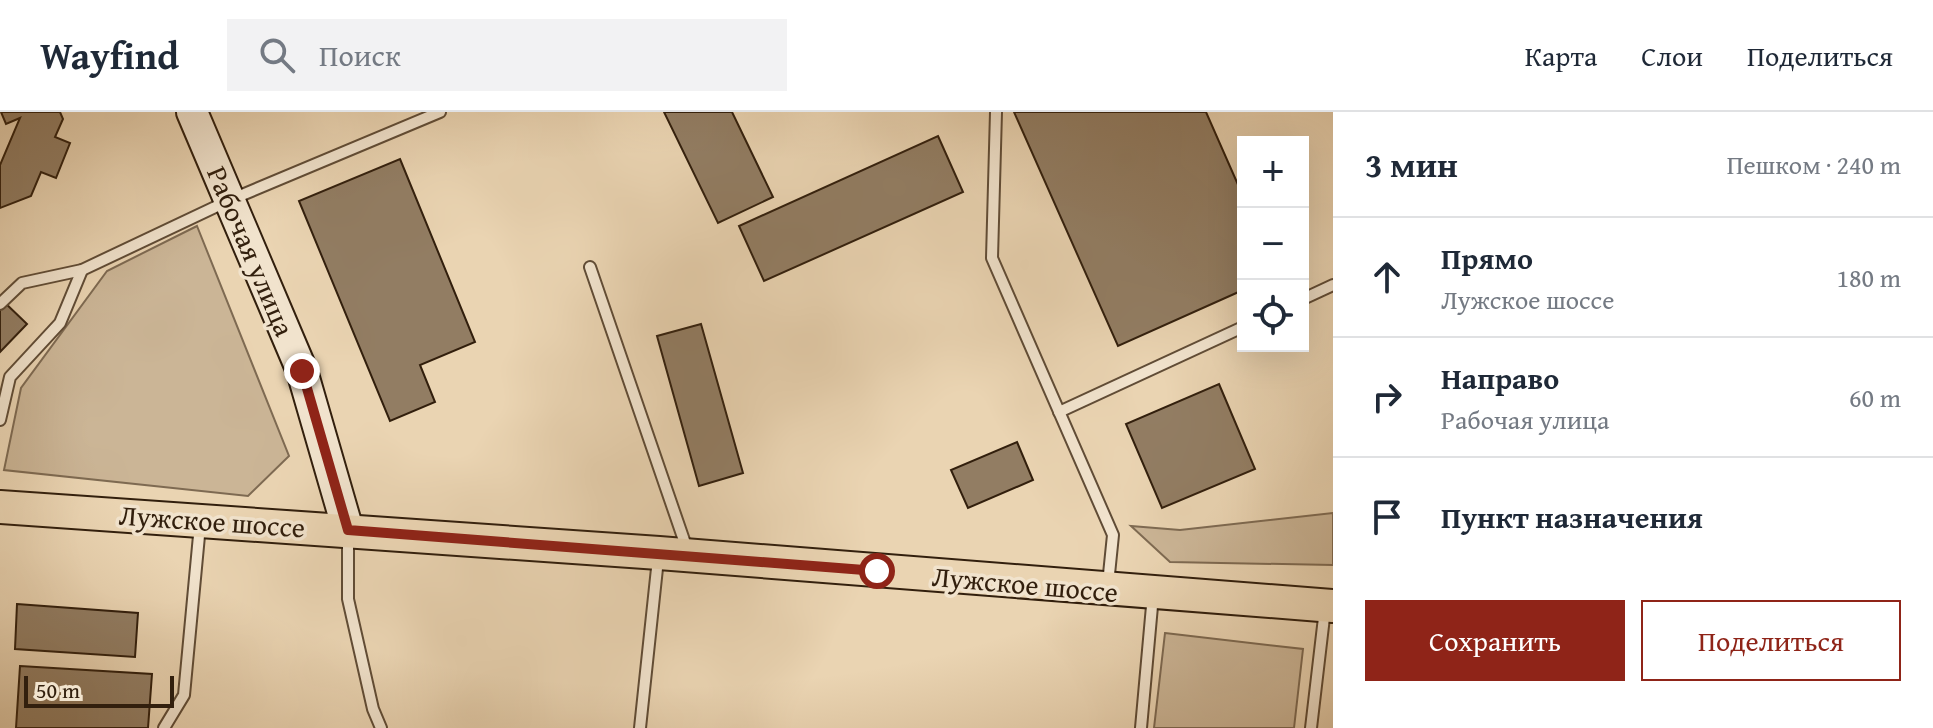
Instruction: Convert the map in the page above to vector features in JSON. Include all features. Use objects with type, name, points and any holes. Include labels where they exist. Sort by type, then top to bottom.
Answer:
[{"type":"main road","name":"Рабочая улица","points":[[196,114],[302,371],[348,530]]},
{"type":"main road","name":"Лужское шоссе","points":[[0,507],[674,554],[1107,591],[1329,606]]},
{"type":"lane","points":[[0,304],[22,283],[82,270],[230,200],[440,112]]},
{"type":"lane","points":[[996,112],[992,258],[1113,535],[1107,591]]},
{"type":"lane","points":[[590,267],[674,554],[640,728]]},
{"type":"lane","points":[[0,420],[10,377],[60,323],[82,270]]},
{"type":"lane","points":[[1309,296],[1333,285]]},
{"type":"lane","points":[[1059,412],[1237,330]]},
{"type":"lane","points":[[0,366],[10,377]]},
{"type":"lane","points":[[164,728],[184,695],[200,520]]},
{"type":"lane","points":[[348,530],[348,599],[373,709],[381,728]]},
{"type":"lane","points":[[1141,728],[1153,594]]},
{"type":"lane","points":[[1311,728],[1329,606]]},
{"type":"shaded area","points":[[197,226],[289,456],[248,496],[4,470],[21,388],[107,271]]},
{"type":"shaded area","points":[[1333,513],[1333,565],[1170,562],[1131,526],[1180,530]]},
{"type":"shaded area","points":[[1165,633],[1303,649],[1294,728],[1154,728]]},
{"type":"building","points":[[1,112],[60,112],[63,119],[55,137],[70,143],[56,178],[41,172],[31,196],[0,208],[0,165],[20,118],[6,124]]},
{"type":"building","points":[[664,112],[732,112],[773,197],[718,223]]},
{"type":"building","points":[[1014,112],[1206,112],[1237,182],[1237,293],[1118,346]]},
{"type":"building","points":[[938,136],[963,192],[764,281],[739,226]]},
{"type":"building","points":[[400,159],[475,342],[420,365],[435,402],[390,421],[299,201]]},
{"type":"building","points":[[0,298],[27,324],[0,352]]},
{"type":"building","points":[[701,324],[743,473],[699,486],[657,336]]},
{"type":"building","points":[[1219,384],[1255,469],[1162,508],[1126,424]]},
{"type":"building","points":[[1017,442],[1033,480],[968,508],[951,470]]},
{"type":"building","points":[[17,604],[138,613],[135,657],[15,649]]},
{"type":"building","points":[[20,666],[152,674],[148,728],[16,728]]},
{"type":"route","points":[[302,371],[348,530],[877,571]]}]
